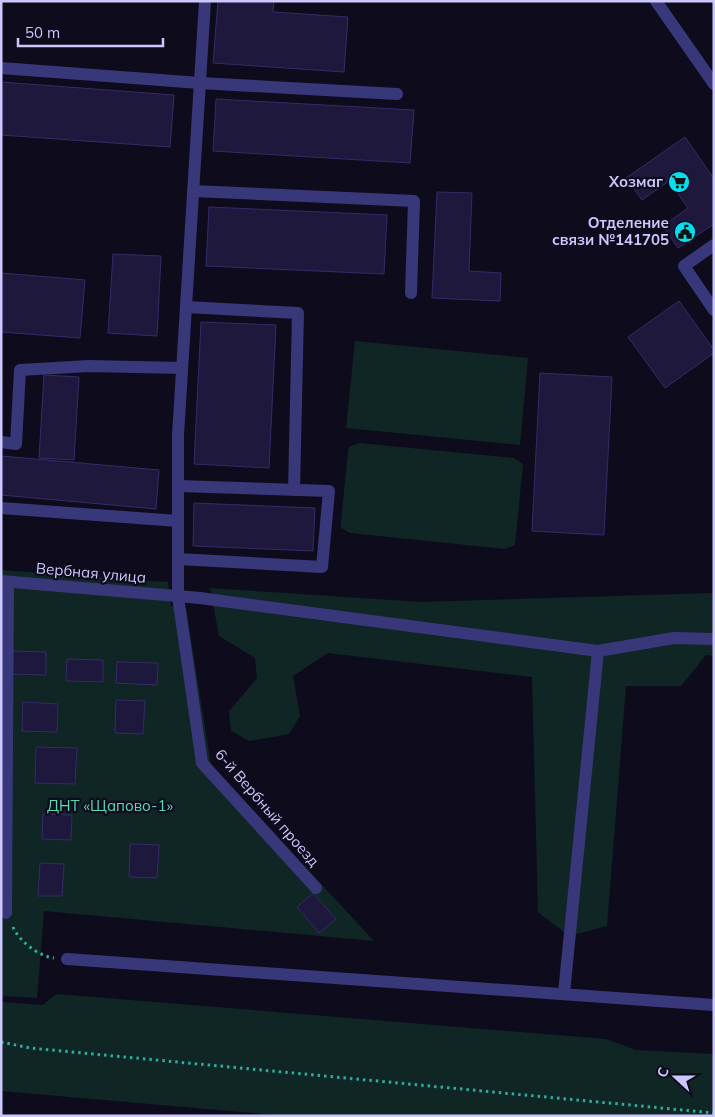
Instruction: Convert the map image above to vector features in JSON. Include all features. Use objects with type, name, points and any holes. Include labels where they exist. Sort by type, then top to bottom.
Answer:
[{"type":"street","name":"6-й Вербный проезд","points":[[205,1],[178,434],[178,597],[202,763],[316,888]]},
{"type":"street","points":[[656,1],[714,84]]},
{"type":"street","points":[[1,68],[200,83],[397,94]]},
{"type":"street","points":[[193,191],[414,201],[410,293]]},
{"type":"street","points":[[714,245],[684,266],[714,310]]},
{"type":"street","points":[[186,307],[298,313],[294,490]]},
{"type":"street","points":[[1,442],[16,444],[20,370],[89,366],[182,368]]},
{"type":"street","points":[[178,486],[329,492],[322,567],[178,558]]},
{"type":"street","points":[[1,508],[178,521]]},
{"type":"street","points":[[5,581],[6,912]]},
{"type":"street","name":"Вербная улица","points":[[5,581],[235,602],[598,651],[674,638],[714,639]]},
{"type":"street","points":[[564,993],[598,651]]},
{"type":"street","points":[[67,958],[714,1005]]},
{"type":"path","points":[[6,912],[16,935],[40,955],[67,958]]},
{"type":"path","points":[[1,1042],[40,1049],[714,1113]]},
{"type":"green space","points":[[355,341],[528,358],[520,445],[346,428]]},
{"type":"green space","points":[[359,443],[514,458],[523,464],[515,545],[505,549],[350,533],[341,528],[349,447]]},
{"type":"green space","name":"ДНТ «Щапово-1»","points":[[1,570],[168,582],[171,606],[186,608],[211,765],[374,941],[44,911],[37,998],[1,996]]},
{"type":"green space","points":[[210,588],[421,602],[714,593],[714,656],[706,655],[681,686],[626,686],[607,926],[569,936],[538,912],[532,677],[328,653],[293,676],[300,716],[289,734],[249,741],[231,731],[229,711],[257,678],[255,658],[219,636]]},
{"type":"green space","points":[[56,994],[606,1039],[636,1050],[714,1054],[714,1116],[286,1116],[1,1091],[1,1002],[43,1005]]},
{"type":"building","points":[[218,1],[274,1],[273,12],[348,17],[344,72],[213,63]]},
{"type":"building","points":[[1,82],[174,95],[170,147],[1,135]]},
{"type":"building","points":[[216,99],[414,110],[410,163],[213,151]]},
{"type":"building","points":[[685,137],[714,179],[714,224],[678,248],[663,226],[688,208],[669,181],[642,200],[626,178]]},
{"type":"building","points":[[437,192],[472,193],[469,271],[501,273],[500,301],[432,298]]},
{"type":"building","points":[[209,207],[387,215],[384,274],[206,266]]},
{"type":"building","points":[[113,254],[161,256],[157,336],[108,333]]},
{"type":"building","points":[[1,273],[85,280],[80,338],[1,332]]},
{"type":"building","points":[[679,301],[714,350],[714,353],[665,388],[628,337]]},
{"type":"building","points":[[201,322],[276,325],[269,468],[194,464]]},
{"type":"building","points":[[540,373],[612,377],[604,535],[532,531]]},
{"type":"building","points":[[44,375],[79,377],[74,460],[39,458]]},
{"type":"building","points":[[1,456],[159,470],[156,509],[1,495]]},
{"type":"building","points":[[194,503],[315,508],[313,551],[193,546]]},
{"type":"building","points":[[12,651],[46,652],[46,675],[11,674]]},
{"type":"building","points":[[67,659],[103,660],[103,682],[66,681]]},
{"type":"building","points":[[117,662],[158,663],[157,685],[116,683]]},
{"type":"building","points":[[116,700],[145,701],[143,734],[115,733]]},
{"type":"building","points":[[23,702],[58,704],[57,732],[22,731]]},
{"type":"building","points":[[36,747],[77,748],[75,784],[35,783]]},
{"type":"building","points":[[43,814],[72,815],[71,840],[42,839]]},
{"type":"building","points":[[130,844],[159,845],[157,878],[129,877]]},
{"type":"building","points":[[40,863],[64,864],[62,896],[38,896]]},
{"type":"building","points":[[313,893],[336,919],[319,933],[297,907]]},
{"type":"place","name":"Хозмаг","points":[[679,182]]},
{"type":"place","name":"Отделение связи №141705","points":[[685,232]]}]
